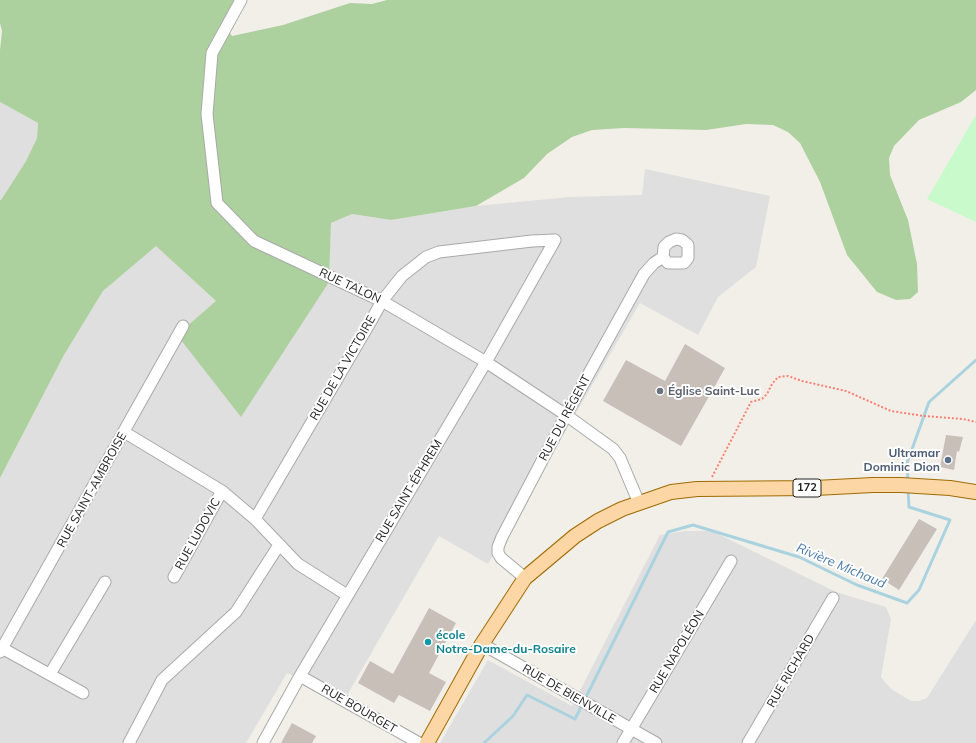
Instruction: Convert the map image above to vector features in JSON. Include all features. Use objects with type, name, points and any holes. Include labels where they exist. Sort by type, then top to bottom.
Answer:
[{"type":"main road","name":"172","points":[[525,578],[575,536],[598,521],[622,509],[671,492],[706,488],[815,488],[873,485],[950,488],[976,492]]},
{"type":"main road","points":[[427,743],[482,644],[525,578]]},
{"type":"street","name":"RUE TALON","points":[[241,0],[212,53],[207,114],[218,203],[254,241],[382,301],[486,362],[566,415],[612,449],[620,458],[639,503]]},
{"type":"street","name":"RUE DE LA VICTOIRE","points":[[255,519],[382,301],[402,276],[426,257],[439,252],[532,241],[556,240]]},
{"type":"street","name":"RUE SAINT-ÉPHREM","points":[[263,743],[347,595],[486,362],[556,240]]},
{"type":"street","name":"RUE DU RÉGENT","points":[[525,578],[504,562],[498,553],[498,547],[502,537],[566,415],[644,274],[654,263],[663,257]]},
{"type":"street","name":"RUE SAINT-AMBROISE","points":[[1,649],[183,326]]},
{"type":"street","points":[[124,432],[222,491],[255,519],[298,564],[347,595]]},
{"type":"street","name":"RUE LUDOVIC","points":[[174,577],[222,491]]},
{"type":"street","points":[[129,743],[162,680],[236,612],[278,544]]},
{"type":"street","name":"RUE NAPOLÉON","points":[[623,743],[731,561]]},
{"type":"street","points":[[50,674],[106,582]]},
{"type":"street","name":"RUE RICHARD","points":[[748,743],[833,598]]},
{"type":"street","name":"RUE DE BIENVILLE","points":[[482,644],[656,743]]},
{"type":"street","points":[[1,649],[83,693]]},
{"type":"street","name":"RUE BOURGET","points":[[300,676],[419,743]]},
{"type":"path","points":[[706,488],[751,402],[762,399],[778,378],[788,376],[802,381],[846,391],[891,411],[924,416],[963,418],[976,422]]},
{"type":"shaded area","points":[[0,102],[38,123],[37,138],[26,161],[1,200],[0,200]]},
{"type":"shaded area","points":[[645,169],[770,196],[756,267],[718,297],[698,335],[640,303],[488,564],[439,536],[343,702],[287,673],[246,743],[0,743],[0,478],[64,355],[103,291],[156,245],[216,301],[329,282],[331,223],[352,214],[391,220],[476,206],[570,197],[642,195]]},
{"type":"shaded area","points":[[685,531],[712,531],[836,592],[886,607],[891,619],[881,677],[891,689],[911,701],[919,701],[927,698],[976,620],[976,743],[440,743],[488,660],[572,706],[660,535]]},
{"type":"green space","points":[[0,0],[241,0],[229,32],[232,36],[283,25],[350,3],[372,4],[387,0],[976,0],[976,90],[961,102],[919,120],[894,146],[889,158],[890,175],[908,220],[917,264],[918,292],[910,299],[896,300],[877,292],[847,255],[820,182],[800,143],[788,132],[773,125],[746,124],[706,130],[624,128],[592,130],[572,137],[547,154],[524,178],[476,206],[391,220],[352,214],[331,223],[329,282],[241,417],[177,335],[216,301],[156,246],[103,291],[64,355],[0,478],[0,200],[26,161],[37,138],[38,123],[0,102],[0,50],[2,31],[0,23]]},
{"type":"green space","points":[[976,115],[976,222],[927,199]]},
{"type":"building","name":"Église Saint-Luc","points":[[685,344],[725,368],[681,446],[603,401],[626,360],[665,381]]},
{"type":"building","name":"Ultramar Dominic Dion","points":[[946,435],[963,437],[959,452],[957,451],[954,470],[940,467]]},
{"type":"building","points":[[919,519],[937,529],[899,590],[882,579]]},
{"type":"building","name":"école Notre-Dame-du-Rosaire","points":[[429,608],[456,623],[429,673],[446,682],[430,711],[399,695],[394,703],[358,683],[370,661],[393,674]]},
{"type":"building","points":[[292,723],[316,736],[312,743],[281,743]]},
{"type":"waterway","name":"Rivière Michaud","points":[[908,481],[907,463],[929,402],[976,360]]},
{"type":"waterway","name":"Rivière Michaud","points":[[587,695],[668,532],[693,525],[799,557],[857,585],[907,603],[919,590],[950,520],[909,507],[908,489]]},
{"type":"waterway","name":"Rivière Michaud","points":[[484,743],[513,716],[527,695],[575,719],[581,707]]},
{"type":"place","name":"Église Saint-Luc","points":[[660,391]]},
{"type":"place","name":"Ultramar Dominic Dion","points":[[948,460]]},
{"type":"place","name":"école Notre-Dame-du-Rosaire","points":[[428,642]]}]
